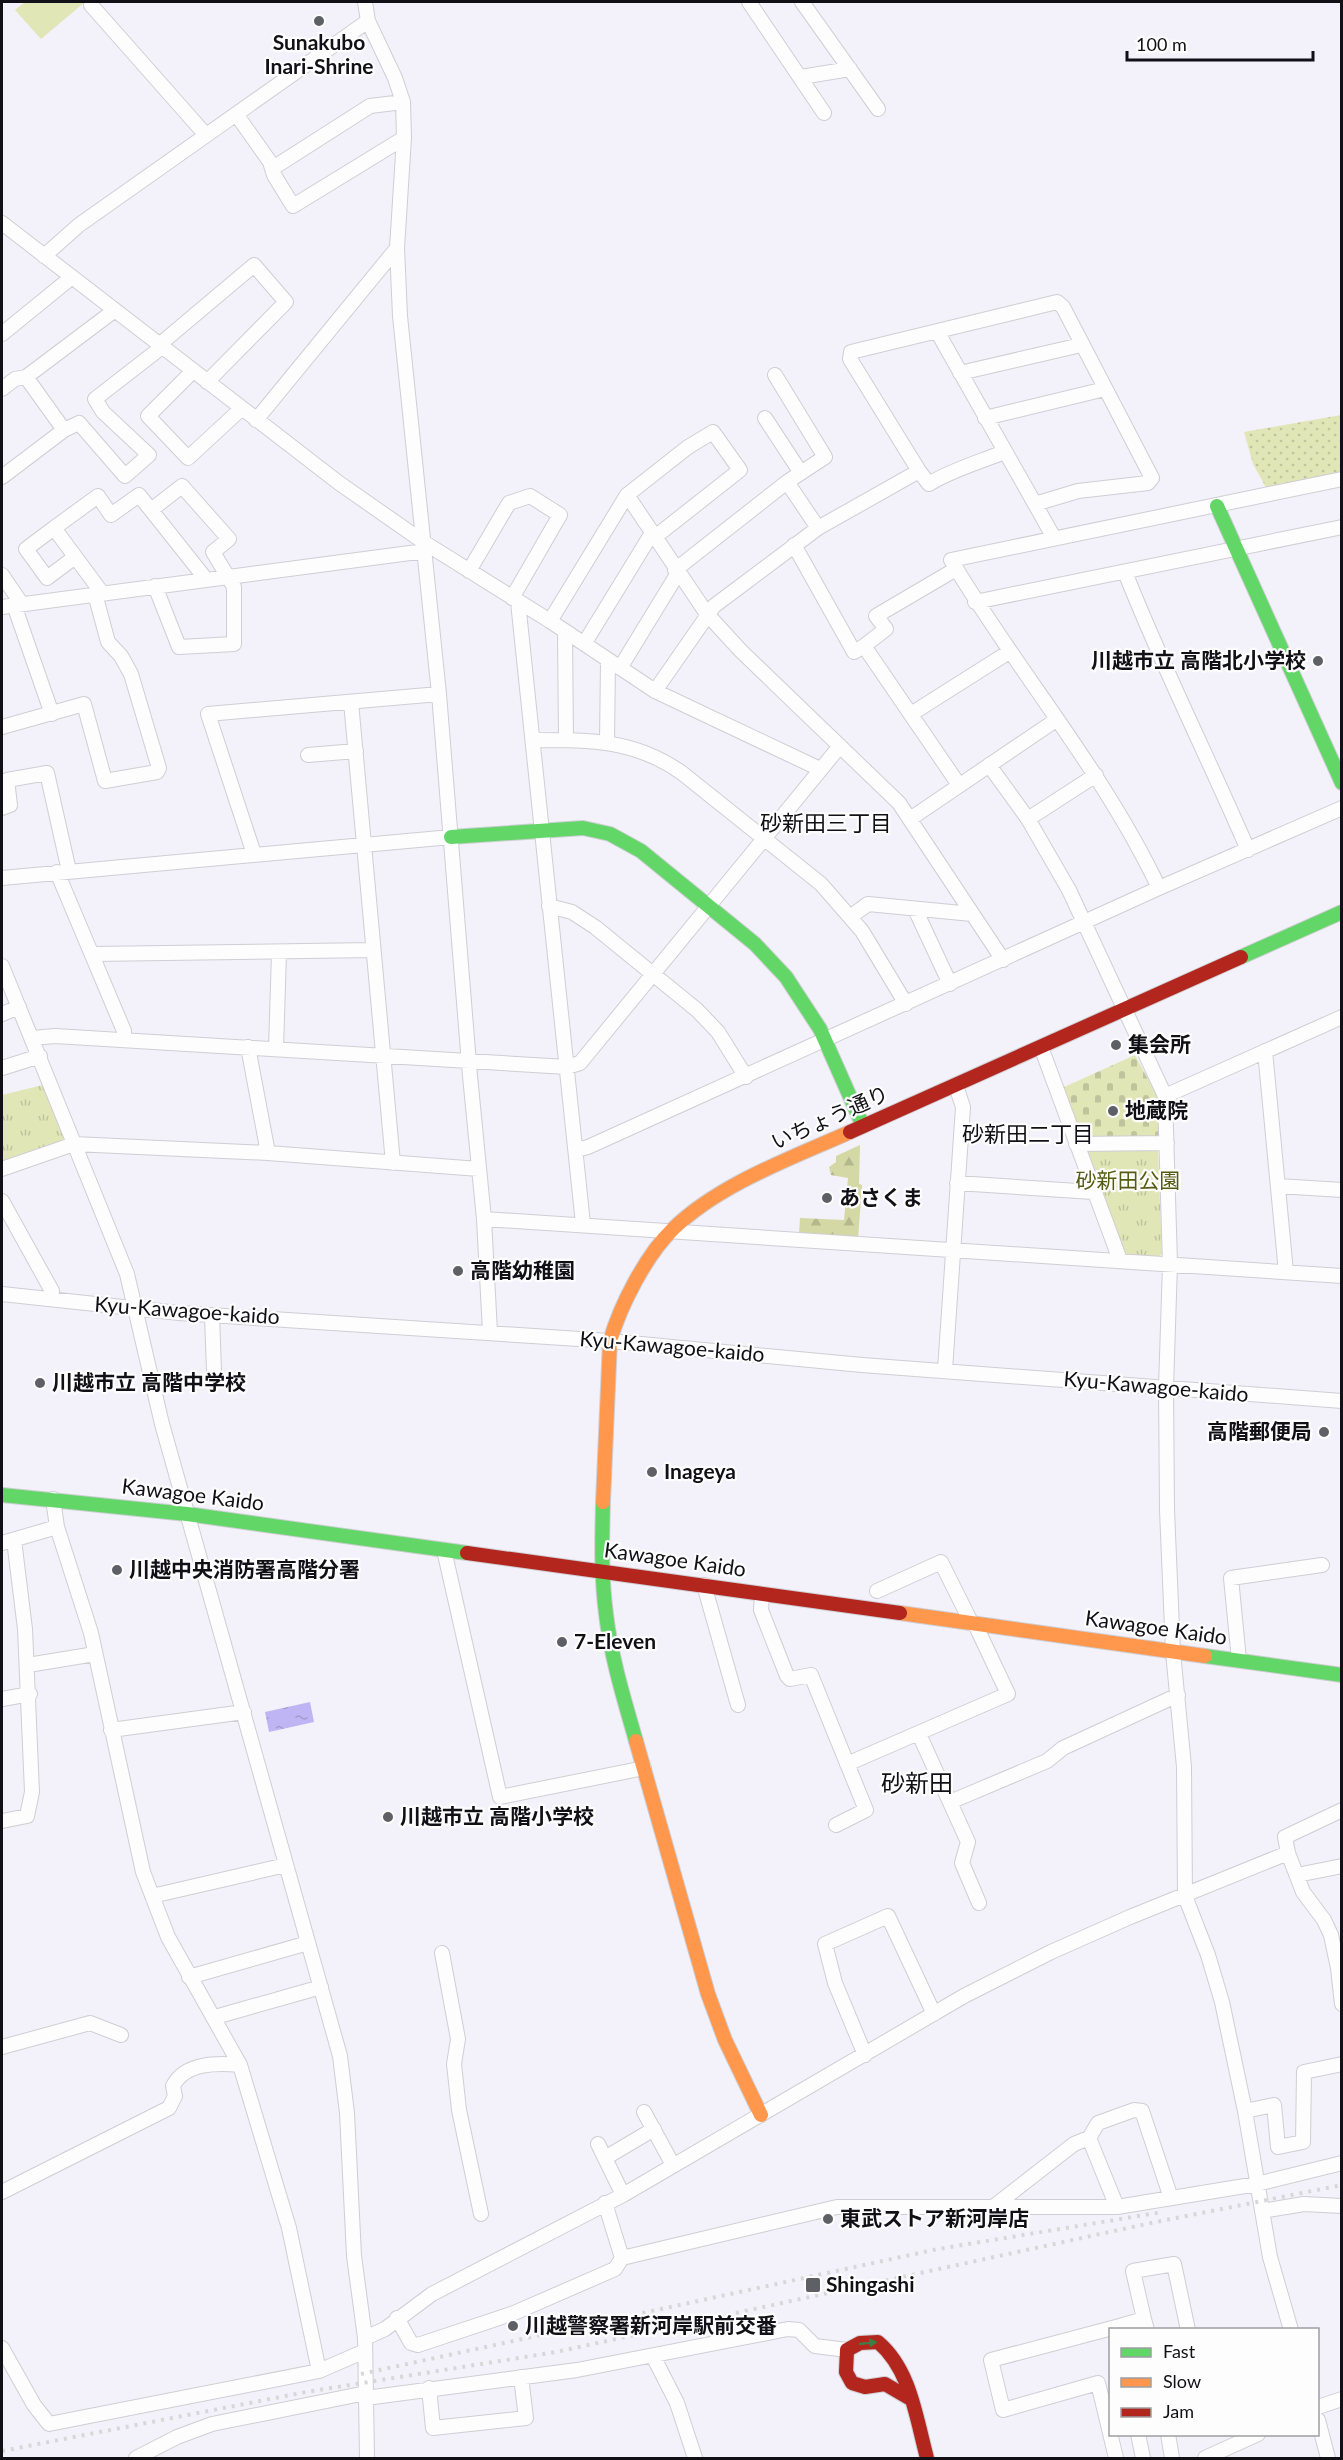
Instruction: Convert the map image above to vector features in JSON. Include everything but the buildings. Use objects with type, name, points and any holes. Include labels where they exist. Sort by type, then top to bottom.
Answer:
[{"type":"main road","points":[[1217,506],[1341,783]]},
{"type":"main road","points":[[451,837],[540,829],[583,828],[610,834],[627,842],[754,944],[786,977],[805,1003],[825,1039],[863,1126]]},
{"type":"main road","name":"いちょう通り","points":[[761,2115],[725,2040],[708,1994],[620,1686],[606,1616],[602,1571],[603,1462],[610,1341],[617,1317],[634,1283],[672,1230],[708,1201],[776,1165],[1341,912]]},
{"type":"main road","name":"Kawagoe Kaido","points":[[2,1496],[53,1499],[187,1514],[1341,1675]]},
{"type":"main road","points":[[909,2398],[885,2384],[864,2390],[858,2388],[848,2376],[845,2361],[847,2350],[860,2343],[878,2342],[885,2346],[901,2372],[909,2398],[927,2458]]},
{"type":"street","points":[[365,2],[368,21],[395,78],[403,102],[404,138],[398,248],[400,316],[439,694],[468,1061],[484,1219],[490,1332]]},
{"type":"street","points":[[749,2],[824,113]]},
{"type":"street","points":[[802,2],[878,109]]},
{"type":"street","points":[[91,5],[205,134]]},
{"type":"street","points":[[44,256],[79,225],[368,21]]},
{"type":"street","points":[[801,77],[850,69]]},
{"type":"street","points":[[273,168],[364,110],[403,102]]},
{"type":"street","points":[[237,114],[273,168],[282,190],[295,206],[404,138]]},
{"type":"street","points":[[2,223],[241,409],[425,547],[550,621],[656,692],[820,769]]},
{"type":"street","points":[[256,420],[398,248]]},
{"type":"street","points":[[2,477],[64,430],[79,423],[125,476],[149,457],[103,412],[94,399],[161,346],[254,266],[286,302],[207,382]]},
{"type":"street","points":[[2,334],[72,277]]},
{"type":"street","points":[[1004,452],[955,473],[944,474],[929,484],[850,359],[851,352],[1057,303],[1063,307],[1080,345],[1152,478],[1148,483],[1078,491],[1035,504]]},
{"type":"street","points":[[2,388],[15,379],[26,377],[115,310]]},
{"type":"street","points":[[938,333],[1054,538]]},
{"type":"street","points":[[960,373],[1080,345]]},
{"type":"street","points":[[193,371],[148,416],[188,458],[241,409]]},
{"type":"street","points":[[607,741],[614,664],[676,572],[787,482],[825,457],[775,375]]},
{"type":"street","points":[[26,377],[64,430]]},
{"type":"street","points":[[985,418],[1105,389]]},
{"type":"street","points":[[765,418],[801,473]]},
{"type":"street","points":[[550,621],[627,495],[713,432],[740,470],[654,535],[584,644]]},
{"type":"street","points":[[656,692],[707,614],[752,575],[818,528],[919,471]]},
{"type":"street","points":[[1159,888],[1135,838],[1095,775],[975,602],[951,560],[1341,479]]},
{"type":"street","points":[[787,482],[818,528]]},
{"type":"street","points":[[151,510],[185,486],[229,539],[213,552],[234,587],[234,644],[179,647],[155,586]]},
{"type":"street","points":[[75,557],[46,578],[26,549],[98,496],[111,515],[139,495],[205,578]]},
{"type":"street","points":[[627,495],[676,572],[707,614],[741,651],[899,803],[1002,960]]},
{"type":"street","points":[[469,571],[509,502],[530,496],[560,515],[515,600],[533,740],[540,829],[583,1224]]},
{"type":"street","points":[[975,602],[1341,527]]},
{"type":"street","points":[[2,727],[84,704],[105,781],[157,772],[159,768],[131,674],[121,656],[108,642],[98,593],[54,528]]},
{"type":"street","points":[[794,545],[854,652],[886,629],[876,616],[956,569]]},
{"type":"street","points":[[12,605],[425,547]]},
{"type":"street","points":[[1125,572],[1159,654],[1199,737],[1248,850]]},
{"type":"street","points":[[2,575],[52,714]]},
{"type":"street","points":[[565,633],[566,740]]},
{"type":"street","points":[[864,646],[959,785]]},
{"type":"street","points":[[911,714],[1009,652]]},
{"type":"street","points":[[254,854],[208,714],[439,694]]},
{"type":"street","points":[[351,702],[393,1163]]},
{"type":"street","points":[[910,819],[1056,720]]},
{"type":"street","points":[[533,740],[607,741],[657,758],[674,767],[821,884],[873,947],[906,1004]]},
{"type":"street","points":[[32,1038],[55,1036],[567,1067],[580,1063],[840,746]]},
{"type":"street","points":[[308,755],[356,751]]},
{"type":"street","points":[[989,765],[1028,819],[1069,890],[1164,1096],[1170,1264],[1166,1388],[1167,1510],[1173,1652],[1184,1767],[1185,1896],[1208,1955],[1222,2002],[1245,2111],[1270,2257],[1290,2328]]},
{"type":"street","points":[[2,808],[10,806],[6,780],[47,773],[63,872],[124,1031],[124,1040]]},
{"type":"street","points":[[1028,819],[1095,775]]},
{"type":"street","points":[[576,1150],[588,1147],[746,1077],[825,1039],[1341,808]]},
{"type":"street","points":[[2,878],[451,837]]},
{"type":"street","points":[[850,917],[868,904],[972,914]]},
{"type":"street","points":[[549,906],[572,912],[586,920],[710,1022],[746,1077]]},
{"type":"street","points":[[915,909],[950,984]]},
{"type":"street","points":[[93,954],[373,950]]},
{"type":"street","points":[[276,1049],[279,953]]},
{"type":"street","points":[[2,966],[127,1274],[162,1424],[321,1988],[345,2088],[354,2256],[365,2344],[367,2458]]},
{"type":"street","points":[[2,1014],[19,1007]]},
{"type":"street","points":[[1164,1096],[1341,1017]]},
{"type":"street","points":[[248,1047],[268,1154]]},
{"type":"street","points":[[1041,1047],[1120,1260]]},
{"type":"street","points":[[1265,1051],[1286,1272]]},
{"type":"street","points":[[2,1068],[40,1056]]},
{"type":"street","points":[[945,1370],[963,1107],[956,1086]]},
{"type":"street","points":[[1076,1144],[1167,1143]]},
{"type":"street","points":[[2,1169],[74,1144],[268,1154],[479,1169]]},
{"type":"street","points":[[957,1183],[1093,1192]]},
{"type":"street","points":[[1278,1186],[1341,1190]]},
{"type":"street","points":[[2,1201],[52,1291],[51,1299]]},
{"type":"street","points":[[484,1219],[1341,1276]]},
{"type":"street","name":"Kyu-Kawagoe-kaido","points":[[2,1294],[134,1309],[610,1341],[862,1365],[1341,1401]]},
{"type":"street","points":[[212,1315],[214,1371]]},
{"type":"street","points":[[53,1499],[57,1527],[95,1654],[143,1872],[168,1937],[240,2065],[289,2228],[319,2371]]},
{"type":"street","points":[[2,1821],[27,1816],[32,1792],[28,1665],[8,1541],[57,1527]]},
{"type":"street","points":[[444,1550],[500,1797],[644,1768]]},
{"type":"street","points":[[847,1764],[990,1704],[1010,1692],[941,1562],[877,1591]]},
{"type":"street","points":[[1239,1660],[1231,1578],[1322,1565]]},
{"type":"street","points":[[704,1585],[738,1705]]},
{"type":"street","points":[[762,1594],[761,1610],[787,1676],[790,1679],[811,1675],[866,1810],[836,1826]]},
{"type":"street","points":[[28,1665],[95,1654]]},
{"type":"street","points":[[2,1699],[30,1694]]},
{"type":"street","points":[[950,1802],[1047,1761],[1063,1748],[1178,1695]]},
{"type":"street","points":[[111,1730],[244,1712]]},
{"type":"street","points":[[919,1734],[968,1842],[962,1863],[979,1903]]},
{"type":"street","points":[[1341,1810],[1285,1837],[1288,1853],[1303,1892],[1331,1935],[1338,1968],[1341,2004]]},
{"type":"street","points":[[2,2348],[34,2405],[49,2424],[319,2371],[365,2344],[432,2294],[623,2195],[934,2014],[1051,1952],[1130,1917],[1288,1853]]},
{"type":"street","points":[[152,1896],[286,1865]]},
{"type":"street","points":[[1297,1875],[1341,1866]]},
{"type":"street","points":[[865,2055],[835,1983],[825,1944],[888,1916],[934,2014]]},
{"type":"street","points":[[189,1977],[308,1942]]},
{"type":"street","points":[[442,1953],[458,2039],[454,2064],[459,2110],[481,2214]]},
{"type":"street","points":[[215,2017],[321,1988]]},
{"type":"street","points":[[2,2047],[90,2023],[121,2035]]},
{"type":"street","points":[[2,2192],[170,2109],[174,2096],[173,2086],[184,2074],[211,2063],[240,2065]]},
{"type":"street","points":[[1245,2111],[1274,2105],[1278,2147],[1303,2142],[1304,2072],[1341,2064]]},
{"type":"street","points":[[993,2207],[1074,2144],[1089,2138],[1098,2123],[1134,2110],[1142,2111],[1171,2198]]},
{"type":"street","points":[[644,2112],[673,2165]]},
{"type":"street","points":[[605,2158],[654,2129]]},
{"type":"street","points":[[1089,2138],[1117,2207]]},
{"type":"street","points":[[598,2144],[623,2195]]},
{"type":"street","points":[[397,2318],[411,2343],[418,2344],[514,2313],[615,2269],[622,2258],[837,2206],[1117,2207],[1257,2184],[1341,2163]]},
{"type":"street","points":[[605,2203],[622,2258]]},
{"type":"street","points":[[1262,2211],[1304,2204],[1341,2206]]},
{"type":"street","points":[[1116,2328],[1145,2324],[1133,2271],[1174,2264],[1188,2328]]},
{"type":"street","points":[[136,2458],[177,2437],[212,2424],[366,2396],[521,2377],[653,2356],[793,2329],[799,2330],[815,2346],[847,2350]]},
{"type":"street","points":[[1109,2330],[991,2360],[1003,2410],[1098,2383],[1109,2429]]},
{"type":"street","points":[[653,2356],[677,2403],[690,2457]]},
{"type":"street","points":[[429,2388],[433,2428],[526,2418],[521,2377]]},
{"type":"street","points":[[1319,2406],[1341,2399]]},
{"type":"street","points":[[1319,2427],[1328,2458]]},
{"type":"street","points":[[1111,2436],[1116,2458]]},
{"type":"street","points":[[1138,2436],[1143,2458]]},
{"type":"street","points":[[1168,2436],[1172,2458]]},
{"type":"street","points":[[1205,2458],[1254,2436]]},
{"type":"green space","points":[[25,2],[85,2],[41,39],[15,10]]},
{"type":"green space","points":[[1341,415],[1341,477],[1268,491],[1253,464],[1244,432]]},
{"type":"green space","points":[[1135,1055],[1158,1098],[1159,1136],[1156,1139],[1081,1141],[1062,1088]]},
{"type":"green space","points":[[43,1085],[65,1140],[63,1144],[2,1165],[2,1095]]},
{"type":"green space","points":[[860,1145],[859,1184],[862,1185],[858,1239],[799,1235],[800,1218],[844,1220],[848,1178],[831,1175],[829,1167],[836,1162],[836,1156]]},
{"type":"green space","name":"砂新田公園","points":[[1158,1148],[1162,1254],[1158,1257],[1123,1255],[1084,1152],[1087,1150]]},
{"type":"water","points":[[310,1702],[314,1722],[269,1732],[265,1712]]},
{"type":"railway","points":[[2,2451],[306,2392],[556,2352],[1151,2223],[1342,2185]]},
{"type":"railway","points":[[361,2374],[938,2249],[1163,2212]]},
{"type":"traffic: fast","points":[[1217,506],[1342,783]]},
{"type":"traffic: fast","points":[[451,837],[583,828],[610,834],[641,851],[755,944],[786,977],[820,1029],[863,1126]]},
{"type":"traffic: fast","points":[[1241,957],[1342,912]]},
{"type":"traffic: fast","points":[[2,1495],[187,1514],[467,1553]]},
{"type":"traffic: fast","points":[[603,1502],[604,1600],[608,1630],[636,1741]]},
{"type":"traffic: fast","points":[[1205,1656],[1342,1675]]},
{"type":"traffic: slow","points":[[603,1502],[610,1341],[627,1297],[653,1253],[673,1229],[691,1213],[734,1185],[850,1132]]},
{"type":"traffic: slow","points":[[900,1613],[1205,1656]]},
{"type":"traffic: slow","points":[[636,1741],[708,1994],[725,2040],[761,2115]]},
{"type":"traffic: jam","points":[[850,1132],[1241,957]]},
{"type":"traffic: jam","points":[[467,1553],[900,1613]]},
{"type":"traffic: jam","points":[[909,2398],[885,2384],[865,2387],[852,2383],[846,2372],[847,2350],[860,2343],[878,2342],[889,2353],[898,2366],[911,2395],[927,2458]]},
{"type":"place","name":"Sunakubo Inari-Shrine","points":[[319,21]]},
{"type":"place","name":"川越市立 高階北小学校","points":[[1318,661]]},
{"type":"place","name":"集会所","points":[[1116,1045]]},
{"type":"place","name":"地蔵院","points":[[1113,1111]]},
{"type":"place","name":"あさくま","points":[[827,1198]]},
{"type":"place","name":"高階幼稚園","points":[[458,1271]]},
{"type":"place","name":"川越市立 高階中学校","points":[[40,1383]]},
{"type":"place","name":"高階郵便局","points":[[1324,1432]]},
{"type":"place","name":"Inageya","points":[[652,1472]]},
{"type":"place","name":"川越中央消防署高階分署","points":[[117,1570]]},
{"type":"place","name":"7-Eleven","points":[[562,1642]]},
{"type":"place","name":"川越市立 高階小学校","points":[[388,1817]]},
{"type":"place","name":"東武ストア新河岸店","points":[[828,2219]]},
{"type":"place","name":"Shingashi","points":[[813,2285]]},
{"type":"place","name":"川越警察署新河岸駅前交番","points":[[513,2326]]},
{"type":"district","name":"砂新田三丁目","points":[[826,823]]},
{"type":"district","name":"砂新田二丁目","points":[[1028,1134]]},
{"type":"district","name":"砂新田","points":[[917,1784]]}]
